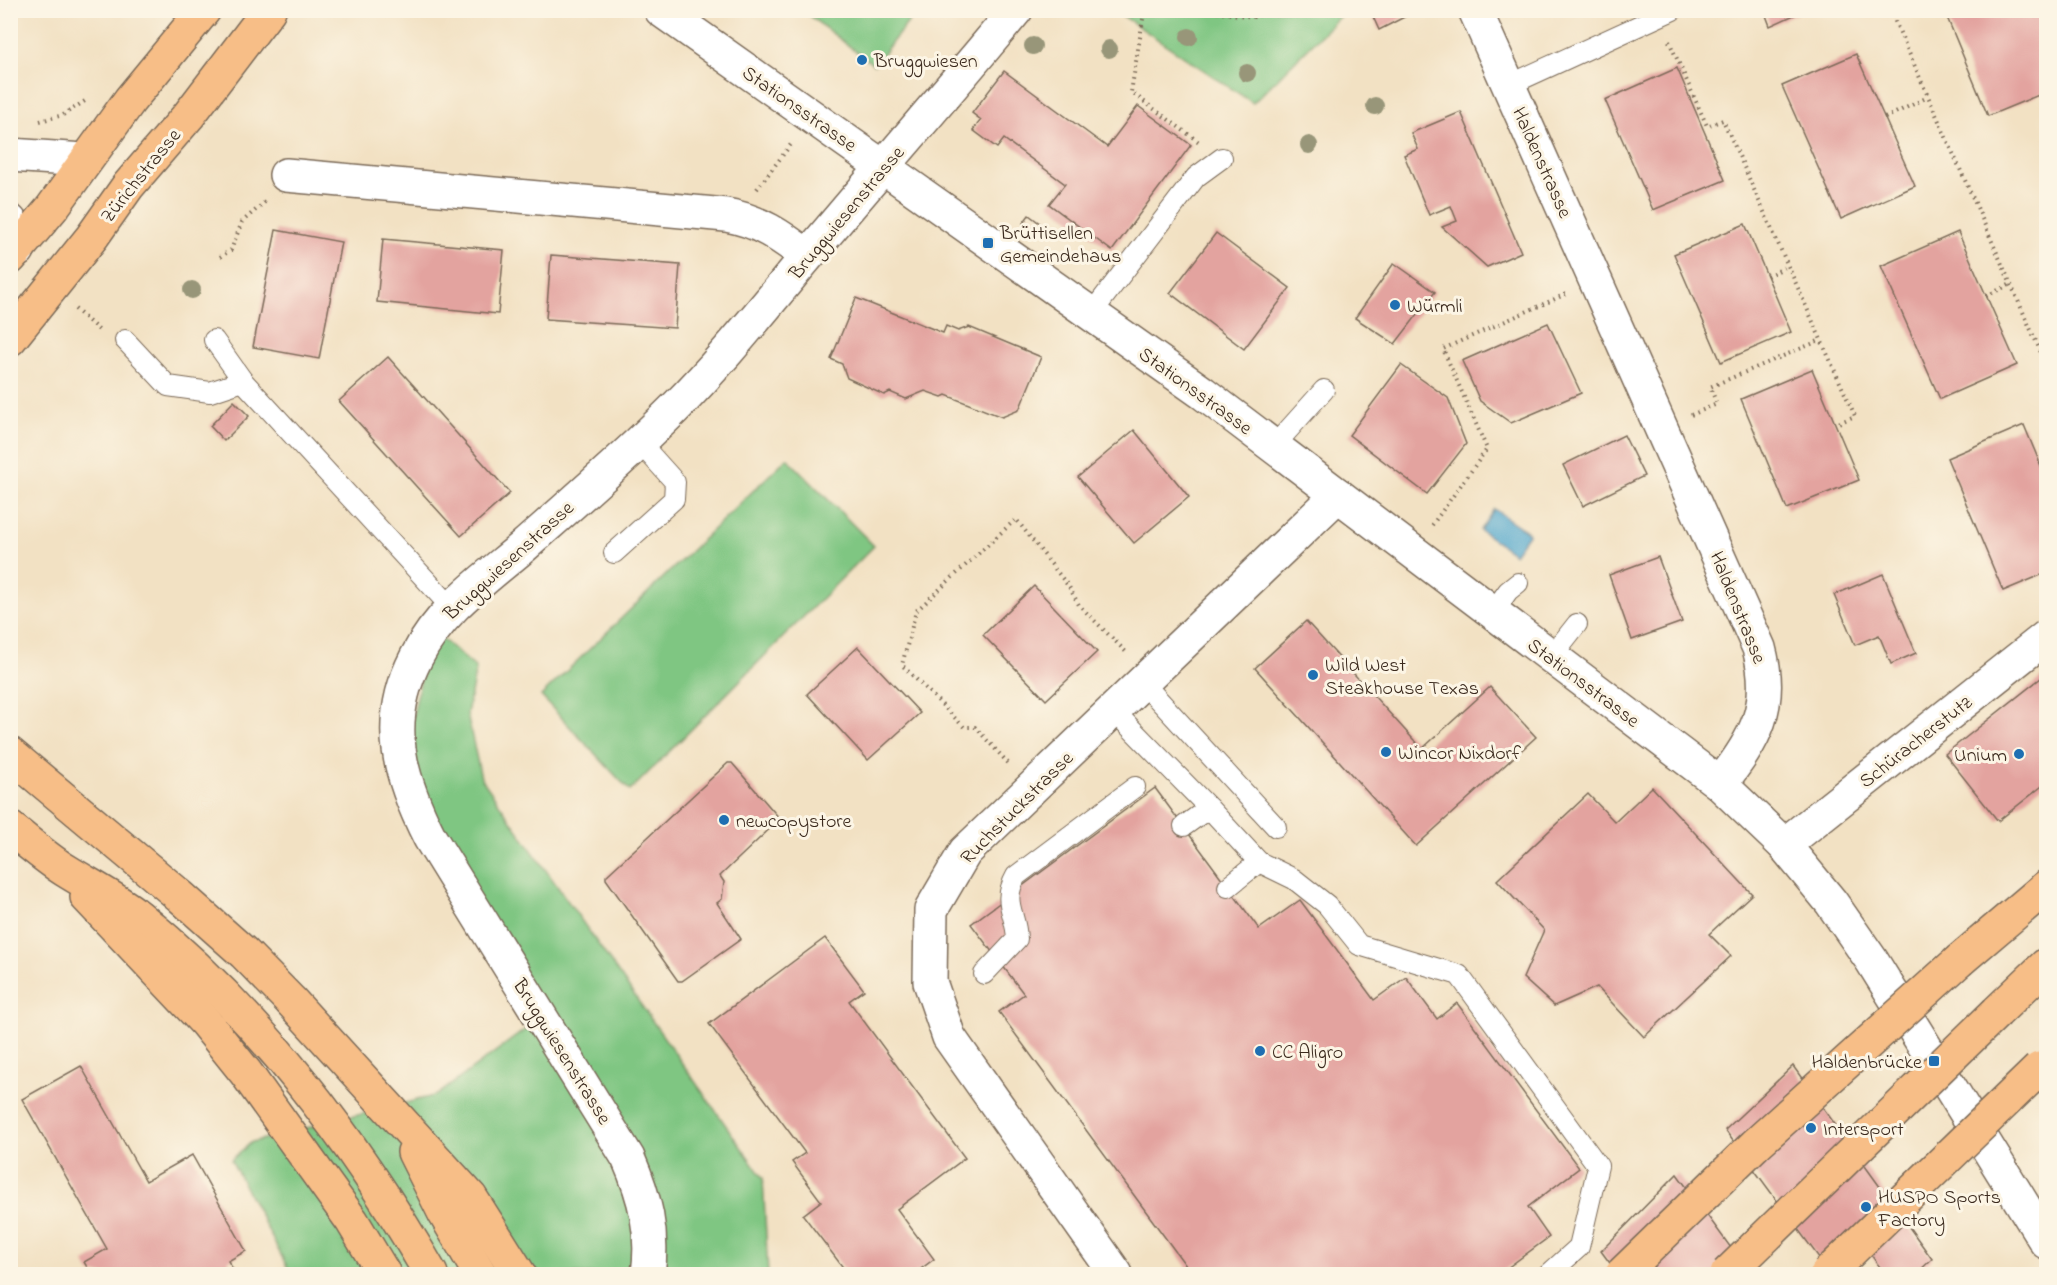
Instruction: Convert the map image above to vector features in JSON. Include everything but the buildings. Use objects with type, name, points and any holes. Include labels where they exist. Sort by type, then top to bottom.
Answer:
[{"type":"main road","points":[[13,243],[52,208],[84,160],[204,10]]},
{"type":"main road","name":"Zürichstrasse","points":[[10,339],[92,237],[128,186],[189,115],[269,10]]},
{"type":"main road","points":[[84,160],[128,186]]},
{"type":"main road","points":[[10,754],[126,849],[244,953],[471,1198],[519,1275]]},
{"type":"main road","points":[[10,828],[62,868],[136,915],[214,985],[265,1038],[337,1125],[386,1197],[431,1275]]},
{"type":"main road","points":[[62,868],[205,1022],[246,1073],[352,1221],[384,1275]]},
{"type":"main road","points":[[1622,1275],[1796,1106],[2046,887]]},
{"type":"main road","points":[[1726,1275],[2046,965]]},
{"type":"main road","points":[[1827,1275],[2043,1065]]},
{"type":"main road","points":[[398,1121],[445,1214],[480,1275]]},
{"type":"street","name":"Stationsstrasse","points":[[661,10],[883,167],[959,224],[1091,314],[1273,447],[1720,784]]},
{"type":"street","name":"Bruggwiesenstrasse","points":[[648,1274],[649,1216],[628,1158],[430,838],[412,804],[400,768],[401,697],[415,659],[432,630],[452,607],[580,497],[676,408],[1016,10]]},
{"type":"street","name":"Haldenstrasse","points":[[1475,10],[1760,648],[1766,671],[1761,721],[1742,756],[1720,784]]},
{"type":"street","points":[[10,155],[84,160]]},
{"type":"street","points":[[279,184],[741,217],[773,231],[807,256]]},
{"type":"street","name":"Ruchstuckstrasse","points":[[1116,1275],[949,1037],[930,982],[930,910],[965,852],[1338,495]]},
{"type":"street","name":"Schüracherstutz","points":[[1784,845],[2046,637]]},
{"type":"street","points":[[1720,784],[1784,845],[1832,902],[1872,961],[2046,1242]]},
{"type":"lane","points":[[1509,84],[1666,14]]},
{"type":"lane","points":[[1091,314],[1196,177],[1222,158]]},
{"type":"lane","points":[[124,340],[168,386],[210,392],[243,381]]},
{"type":"lane","points":[[214,340],[243,381],[452,607]]},
{"type":"lane","points":[[1273,447],[1324,390]]},
{"type":"lane","points":[[614,553],[674,499],[675,482],[639,442]]},
{"type":"lane","points":[[1493,612],[1508,591],[1518,583]]},
{"type":"lane","points":[[1551,657],[1577,624]]},
{"type":"lane","points":[[1147,680],[1275,827]]},
{"type":"lane","points":[[1114,711],[1259,862],[1294,879],[1326,905],[1359,945],[1459,975],[1598,1166],[1579,1247],[1549,1275]]},
{"type":"lane","points":[[992,967],[1017,939],[1016,925],[1008,904],[1008,889],[1016,876],[1135,787]]},
{"type":"lane","points":[[1184,826],[1209,808]]},
{"type":"lane","points":[[1228,887],[1259,862]]},
{"type":"path","points":[[1199,10],[1254,17],[1275,10]]},
{"type":"path","points":[[1890,10],[2046,364]]},
{"type":"path","points":[[1143,11],[1131,92],[1222,158]]},
{"type":"path","points":[[1666,14],[1705,127],[1723,120],[1855,416],[1836,424]]},
{"type":"path","points":[[33,124],[63,115],[84,102],[92,93]]},
{"type":"path","points":[[1885,118],[1929,97]]},
{"type":"path","points":[[757,190],[792,143],[791,136]]},
{"type":"path","points":[[220,257],[231,250],[242,222],[279,184]]},
{"type":"path","points":[[1767,276],[1788,267]]},
{"type":"path","points":[[1986,296],[2011,284]]},
{"type":"path","points":[[1428,530],[1487,449],[1443,349],[1567,294]]},
{"type":"path","points":[[71,306],[103,333],[124,340]]},
{"type":"path","points":[[1687,417],[1717,404],[1710,387],[1821,340]]},
{"type":"path","points":[[1032,789],[975,726],[964,728],[902,665],[916,611],[969,560],[1016,519],[1069,587],[1079,605],[1147,680]]},
{"type":"green space","points":[[1114,10],[1345,10],[1345,11],[1253,103]]},
{"type":"green space","points":[[803,11],[917,11],[874,65]]},
{"type":"green space","points":[[787,458],[874,546],[630,791],[541,696]]},
{"type":"green space","points":[[432,630],[476,668],[467,714],[481,778],[763,1178],[768,1274],[291,1274],[231,1160],[252,1142],[437,1095],[542,1017],[401,768]]},
{"type":"water","points":[[1494,509],[1529,533],[1514,554],[1480,530]]},
{"type":"place","name":"Bruggwiesen","points":[[862,60]]},
{"type":"place","name":"Brüttisellen Gemeindehaus","points":[[988,243]]},
{"type":"place","name":"Würmli","points":[[1395,305]]},
{"type":"place","name":"Wild West Steakhouse Texas","points":[[1313,675]]},
{"type":"place","name":"Wincor Nixdorf","points":[[1386,752]]},
{"type":"place","name":"Unium","points":[[2019,754]]},
{"type":"place","name":"newcopystore","points":[[724,820]]},
{"type":"place","name":"CC Aligro","points":[[1260,1051]]},
{"type":"place","name":"Haldenbrücke","points":[[1934,1061]]},
{"type":"place","name":"Intersport","points":[[1811,1128]]},
{"type":"place","name":"HUSPO Sports Factory","points":[[1866,1207]]}]
